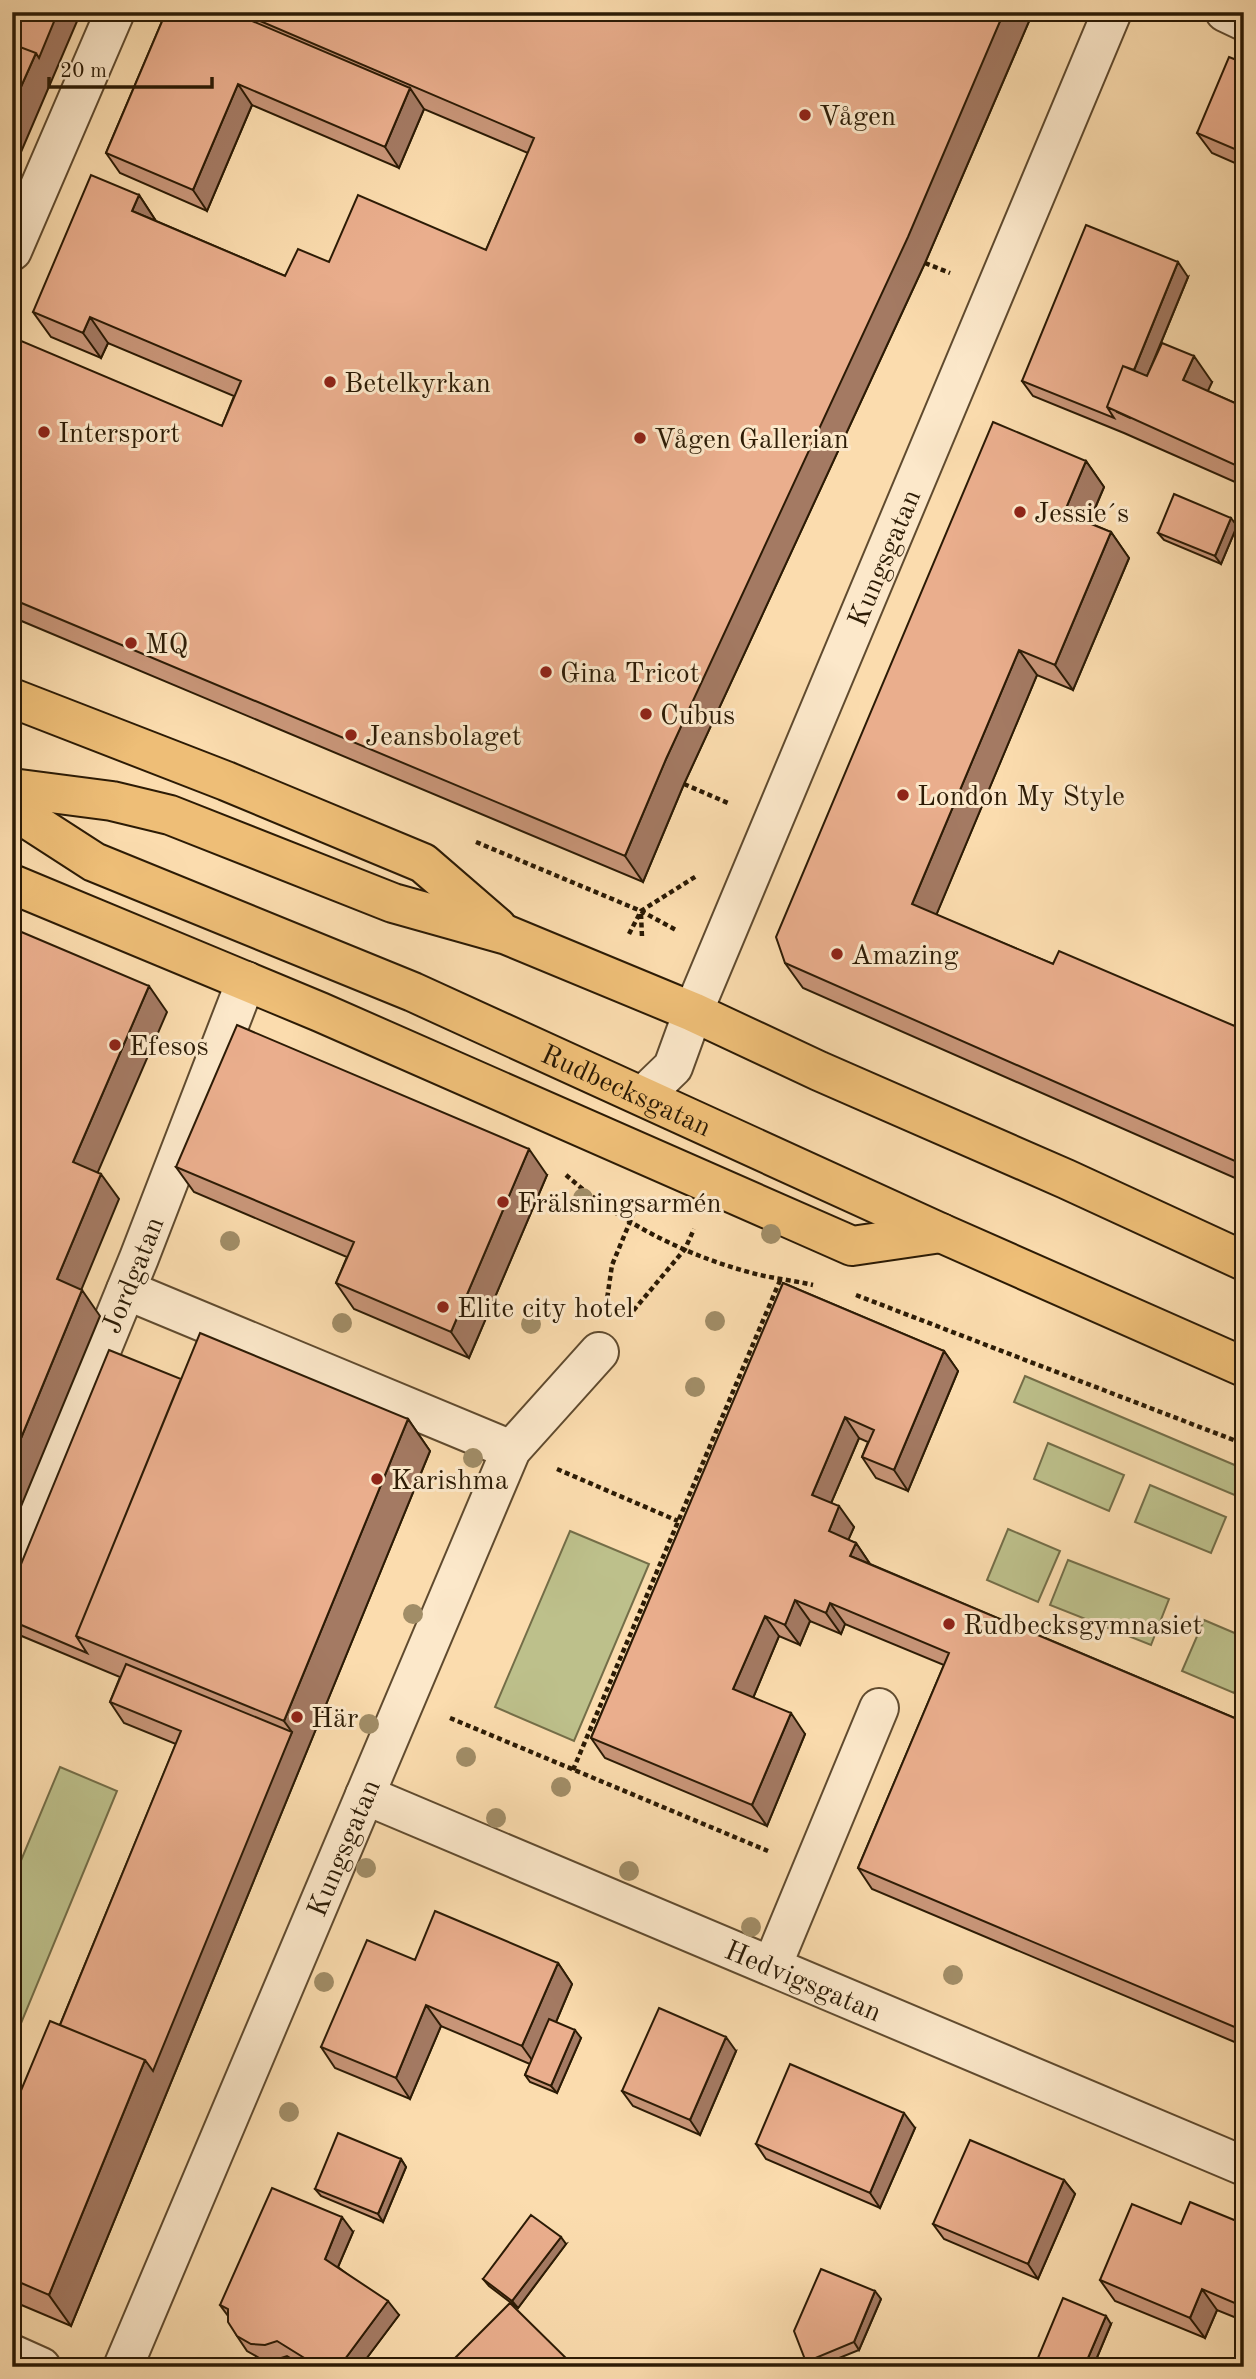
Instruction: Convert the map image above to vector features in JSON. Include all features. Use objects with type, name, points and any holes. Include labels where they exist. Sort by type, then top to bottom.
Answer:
[{"type":"main road","points":[[12,698],[226,781],[423,863],[507,935]]},
{"type":"main road","points":[[12,788],[112,801],[170,815],[393,903],[507,935],[693,1012],[1244,1261]]},
{"type":"main road","name":"Rudbecksgatan","points":[[12,809],[94,862],[413,992],[941,1233],[1244,1367]]},
{"type":"main road","points":[[12,884],[246,981],[852,1246],[941,1233]]},
{"type":"street","points":[[12,251],[115,12]]},
{"type":"street","name":"Kungsgatan","points":[[643,1096],[673,1067],[693,1012],[1112,12]]},
{"type":"street","points":[[1225,12],[1244,20]]},
{"type":"street","name":"Jordgatan","points":[[12,1568],[126,1290],[246,981]]},
{"type":"street","points":[[126,1290],[511,1450]]},
{"type":"street","name":"Kungsgatan","points":[[123,2367],[511,1450],[599,1352]]},
{"type":"street","points":[[772,1966],[879,1708]]},
{"type":"street","name":"Hedvigsgatan","points":[[365,1795],[1244,2166]]},
{"type":"street","points":[[12,2354],[41,2367]]},
{"type":"path","points":[[599,1352],[612,1265],[640,1196]]},
{"type":"path","points":[[591,1198],[630,1222],[702,1257],[761,1275],[816,1285]]},
{"type":"path","points":[[573,1770],[781,1278]]},
{"type":"path","points":[[850,1293],[1244,1444]]},
{"type":"path","points":[[511,1450],[690,1525]]},
{"type":"path","points":[[405,1699],[810,1869]]},
{"type":"green space","points":[[1025,1376],[1244,1469],[1244,1499],[1014,1402]]},
{"type":"green space","points":[[1048,1443],[1124,1475],[1109,1511],[1034,1479]]},
{"type":"green space","points":[[1150,1485],[1226,1517],[1211,1553],[1135,1522]]},
{"type":"green space","points":[[1008,1529],[1060,1551],[1038,1602],[987,1580]]},
{"type":"green space","points":[[570,1531],[649,1564],[574,1741],[495,1707]]},
{"type":"green space","points":[[1068,1560],[1169,1599],[1151,1645],[1050,1605]]},
{"type":"green space","points":[[1204,1620],[1244,1637],[1244,1669],[1234,1693],[1182,1671]]},
{"type":"green space","points":[[60,1767],[117,1791],[12,2045],[12,1882]]},
{"type":"building","points":[[12,12],[58,12],[39,58],[36,53],[12,44]]},
{"type":"building","points":[[166,12],[231,12],[410,88],[385,147],[238,84],[193,190],[106,153]]},
{"type":"building","name":"Vågen Gallerian","points":[[239,12],[1004,12],[908,237],[666,759],[625,856],[12,599],[12,356],[19,340],[222,426],[241,381],[90,317],[83,333],[33,312],[91,175],[139,195],[132,211],[285,276],[298,249],[329,262],[358,195],[486,250],[534,138]]},
{"type":"building","points":[[12,44],[36,53],[12,107]]},
{"type":"building","points":[[1229,57],[1244,63],[1244,153],[1197,133]]},
{"type":"building","points":[[1086,225],[1178,262],[1134,370],[1123,366],[1107,407],[1114,418],[1022,381]]},
{"type":"building","points":[[1162,343],[1194,356],[1183,380],[1244,407],[1244,469],[1107,407],[1123,366],[1147,376]]},
{"type":"building","points":[[993,422],[1086,461],[1064,513],[1111,532],[1055,665],[1019,650],[912,904],[1053,964],[1059,951],[1244,1030],[1244,1165],[785,963],[776,937]]},
{"type":"building","points":[[1174,494],[1231,518],[1215,556],[1158,533]]},
{"type":"building","points":[[12,928],[149,986],[73,1162],[101,1174],[57,1279],[82,1290],[12,1460]]},
{"type":"building","points":[[1244,1010],[1244,1030],[1237,1027]]},
{"type":"building","points":[[237,1025],[529,1149],[451,1332],[336,1283],[354,1242],[176,1167]]},
{"type":"building","points":[[783,1283],[944,1351],[894,1470],[862,1457],[874,1430],[845,1417],[812,1495],[839,1506],[829,1531],[856,1543],[850,1556],[1244,1722],[1244,2031],[858,1868],[949,1653],[830,1603],[826,1613],[795,1600],[785,1625],[765,1616],[733,1689],[791,1713],[752,1805],[591,1738]]},
{"type":"building","points":[[200,1333],[408,1419],[284,1721],[76,1636]]},
{"type":"building","points":[[109,1350],[181,1379],[76,1636],[87,1653],[12,1621],[12,1586]]},
{"type":"building","points":[[126,1664],[292,1732],[153,2071],[145,2060],[60,2025],[181,1731],[110,1702]]},
{"type":"building","points":[[435,1911],[558,1963],[522,2046],[426,2005],[396,2078],[321,2047],[367,1940],[415,1960]]},
{"type":"building","points":[[659,2008],[726,2037],[690,2120],[622,2091]]},
{"type":"building","points":[[549,2019],[575,2030],[551,2086],[525,2075]]},
{"type":"building","points":[[50,2021],[145,2060],[49,2295],[12,2279],[12,2112]]},
{"type":"building","points":[[790,2064],[904,2113],[870,2193],[756,2144]]},
{"type":"building","points":[[338,2133],[401,2159],[378,2214],[315,2189]]},
{"type":"building","points":[[970,2140],[1064,2180],[1028,2264],[933,2224]]},
{"type":"building","points":[[272,2188],[342,2217],[325,2259],[388,2301],[339,2367],[319,2367],[277,2341],[265,2345],[251,2344],[237,2336],[228,2322],[228,2309],[220,2305]]},
{"type":"building","points":[[1190,2202],[1244,2224],[1244,2307],[1202,2289],[1190,2318],[1100,2280],[1132,2204],[1181,2224]]},
{"type":"building","points":[[531,2215],[561,2237],[512,2301],[483,2279]]},
{"type":"building","points":[[821,2269],[875,2291],[854,2342],[806,2362],[794,2331]]},
{"type":"building","points":[[1063,2298],[1106,2316],[1085,2365],[1035,2365]]},
{"type":"building","points":[[510,2303],[575,2367],[450,2367],[448,2365]]},
{"type":"place","name":"Vågen","points":[[805,115]]},
{"type":"place","name":"Betelkyrkan","points":[[330,382]]},
{"type":"place","name":"Intersport","points":[[44,432]]},
{"type":"place","name":"Vågen Gallerian","points":[[640,438]]},
{"type":"place","name":"Jessie´s","points":[[1020,512]]},
{"type":"place","name":"MQ","points":[[131,643]]},
{"type":"place","name":"Gina Tricot","points":[[546,672]]},
{"type":"place","name":"Cubus","points":[[646,714]]},
{"type":"place","name":"Jeansbolaget","points":[[351,735]]},
{"type":"place","name":"London My Style","points":[[903,795]]},
{"type":"place","name":"Amazing","points":[[837,954]]},
{"type":"place","name":"Efesos","points":[[115,1045]]},
{"type":"place","name":"Frälsningsarmén","points":[[503,1202]]},
{"type":"place","name":"Elite city hotel","points":[[443,1307]]},
{"type":"place","name":"Karishma","points":[[377,1479]]},
{"type":"place","name":"Rudbecksgymnasiet","points":[[949,1624]]},
{"type":"place","name":"Här","points":[[297,1717]]}]
